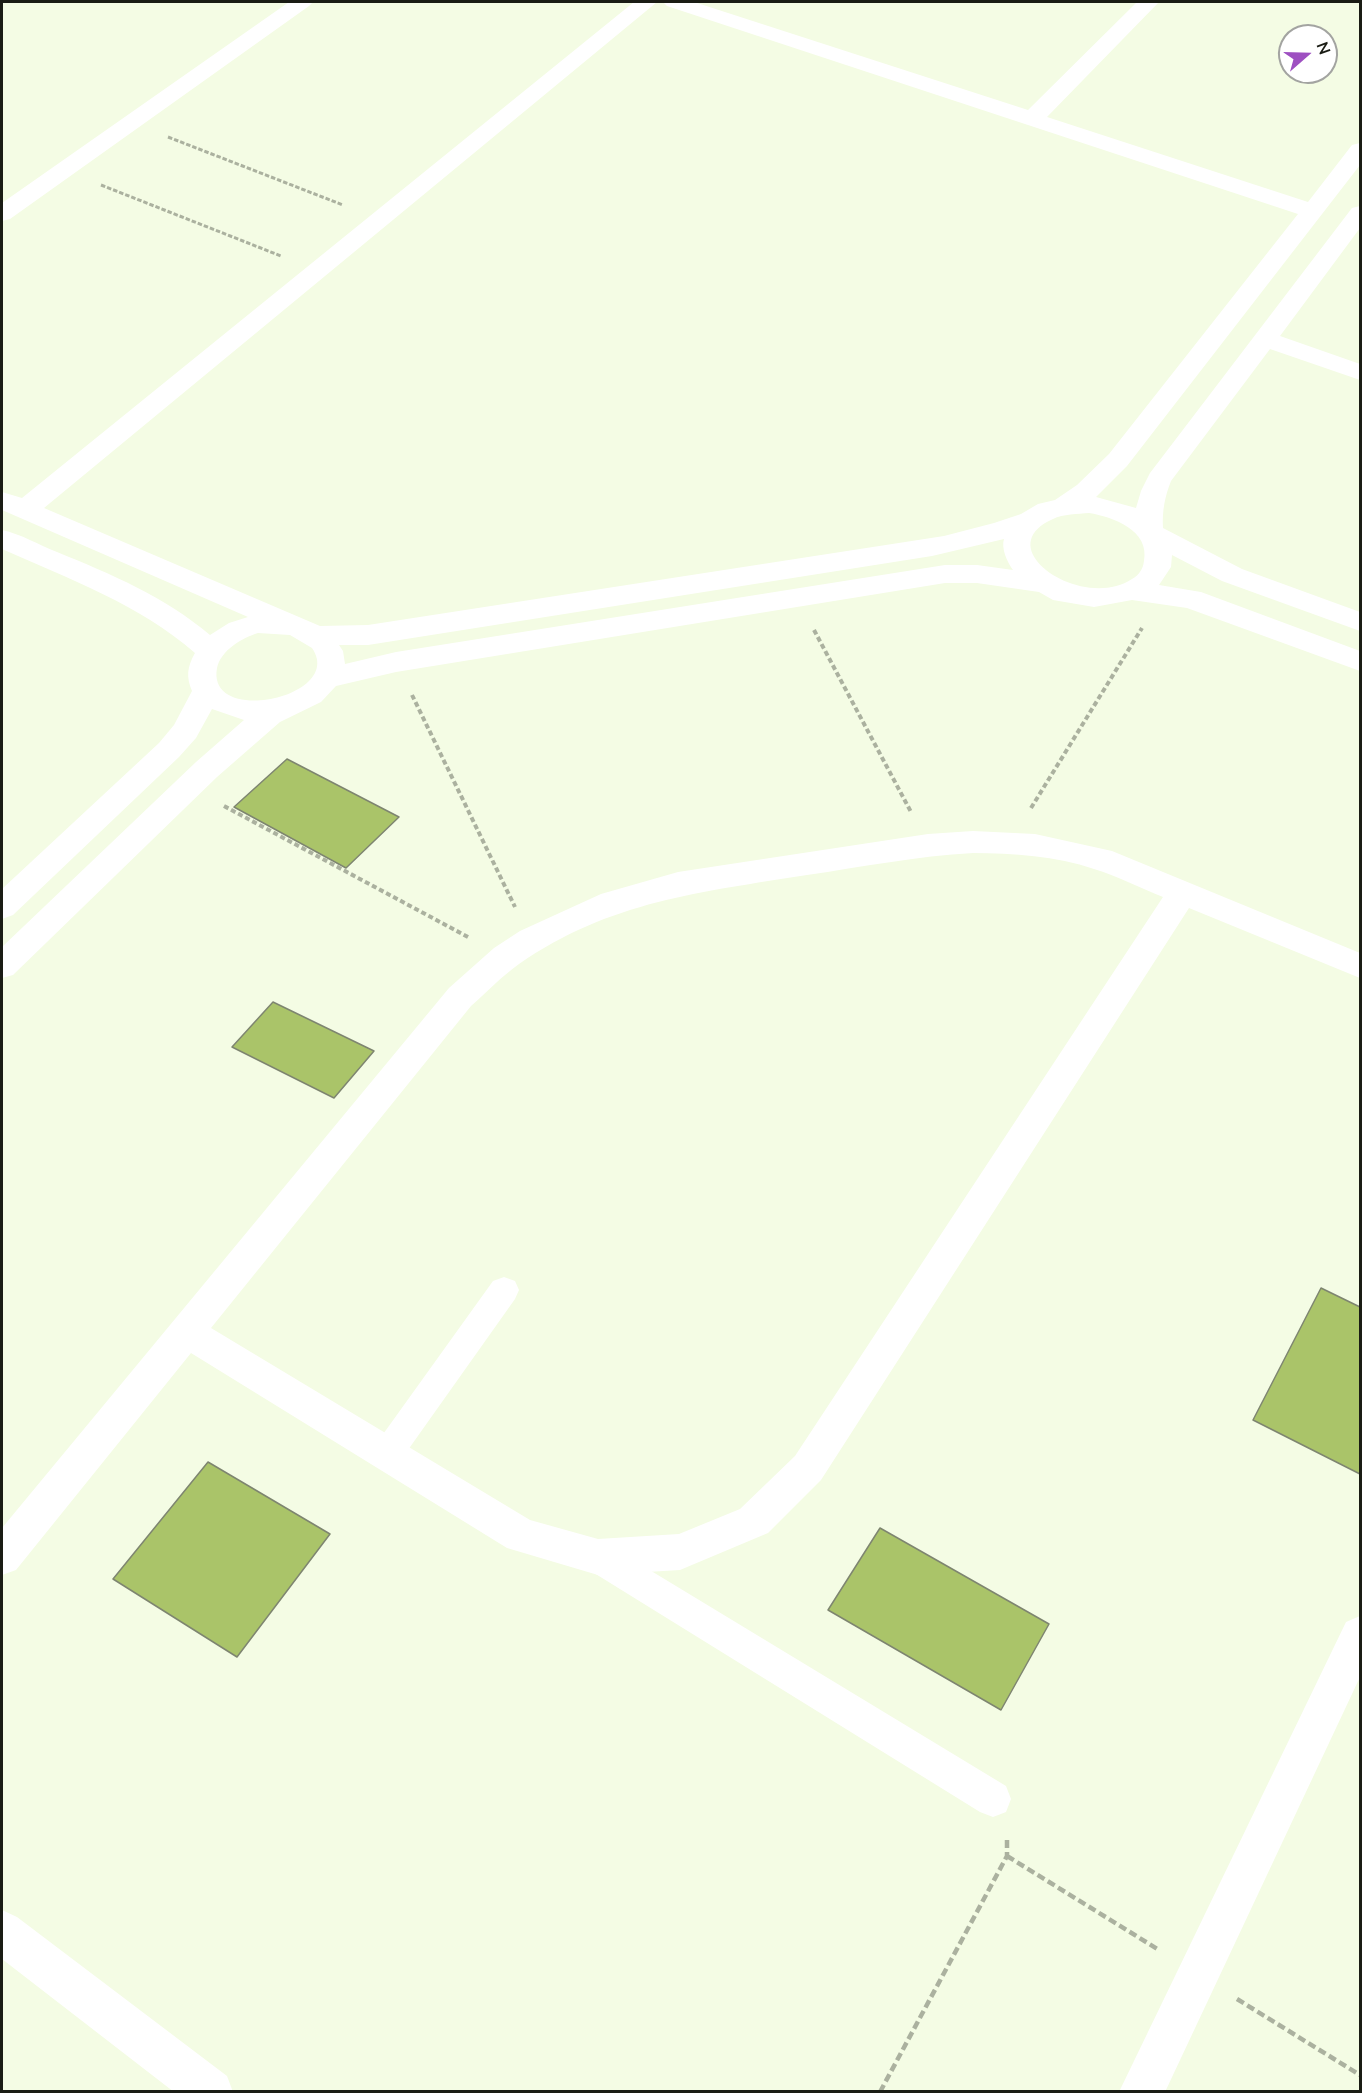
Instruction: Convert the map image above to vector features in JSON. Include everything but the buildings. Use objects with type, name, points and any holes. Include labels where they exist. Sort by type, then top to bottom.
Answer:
[{"type":"street","points":[[2,214],[302,2]]},
{"type":"street","points":[[646,2],[318,270],[13,505],[308,632],[327,649],[330,663],[326,678],[315,692],[297,703],[276,710],[255,711],[236,708],[219,701],[207,690],[202,677],[202,663],[209,650],[222,638],[239,629],[258,624],[279,623],[308,632],[377,634],[966,542],[1027,521]]},
{"type":"street","points":[[674,2],[1312,211]]},
{"type":"street","points":[[1032,119],[1149,2]]},
{"type":"street","points":[[1360,150],[1118,460],[1086,491],[1065,504],[1037,513],[1018,532],[1015,545],[1018,558],[1026,571],[1040,583],[1056,591],[1085,597],[1115,596],[1132,591],[1149,580],[1159,565],[1159,549],[1150,532],[1148,512],[1151,495],[1159,479],[1360,213]]},
{"type":"street","points":[[1265,339],[1360,372]]},
{"type":"street","points":[[1065,504],[1089,504],[1112,508],[1133,517],[1150,532],[1232,575],[1360,622]]},
{"type":"street","points":[[2,539],[154,607],[193,634],[209,650]]},
{"type":"street","points":[[326,678],[396,662],[945,574],[987,574],[1040,583]]},
{"type":"street","points":[[1132,591],[1162,594],[1220,608],[1360,661]]},
{"type":"street","points":[[2,908],[170,750],[186,731],[207,690]]},
{"type":"street","points":[[2,966],[229,749],[276,710]]},
{"type":"street","points":[[2,1557],[460,997],[518,949],[601,906],[678,884],[928,845],[969,840],[1011,841],[1056,847],[1101,858],[1360,966]]},
{"type":"street","points":[[186,1331],[521,1535],[598,1557],[680,1551],[753,1521],[808,1468],[1183,892]]},
{"type":"street","points":[[1141,2091],[1360,1635]]},
{"type":"street","points":[[2,1932],[211,2091]]},
{"type":"lane","points":[[387,1454],[504,1290]]},
{"type":"lane","points":[[598,1557],[993,1798]]},
{"type":"path","points":[[131,123],[380,220]]},
{"type":"path","points":[[63,171],[318,270]]},
{"type":"path","points":[[1011,841],[1162,594]]},
{"type":"path","points":[[797,598],[928,845]]},
{"type":"path","points":[[396,662],[518,949]]},
{"type":"path","points":[[189,787],[518,949]]},
{"type":"path","points":[[880,2091],[1006,1856],[1007,1824],[993,1798]]}]
